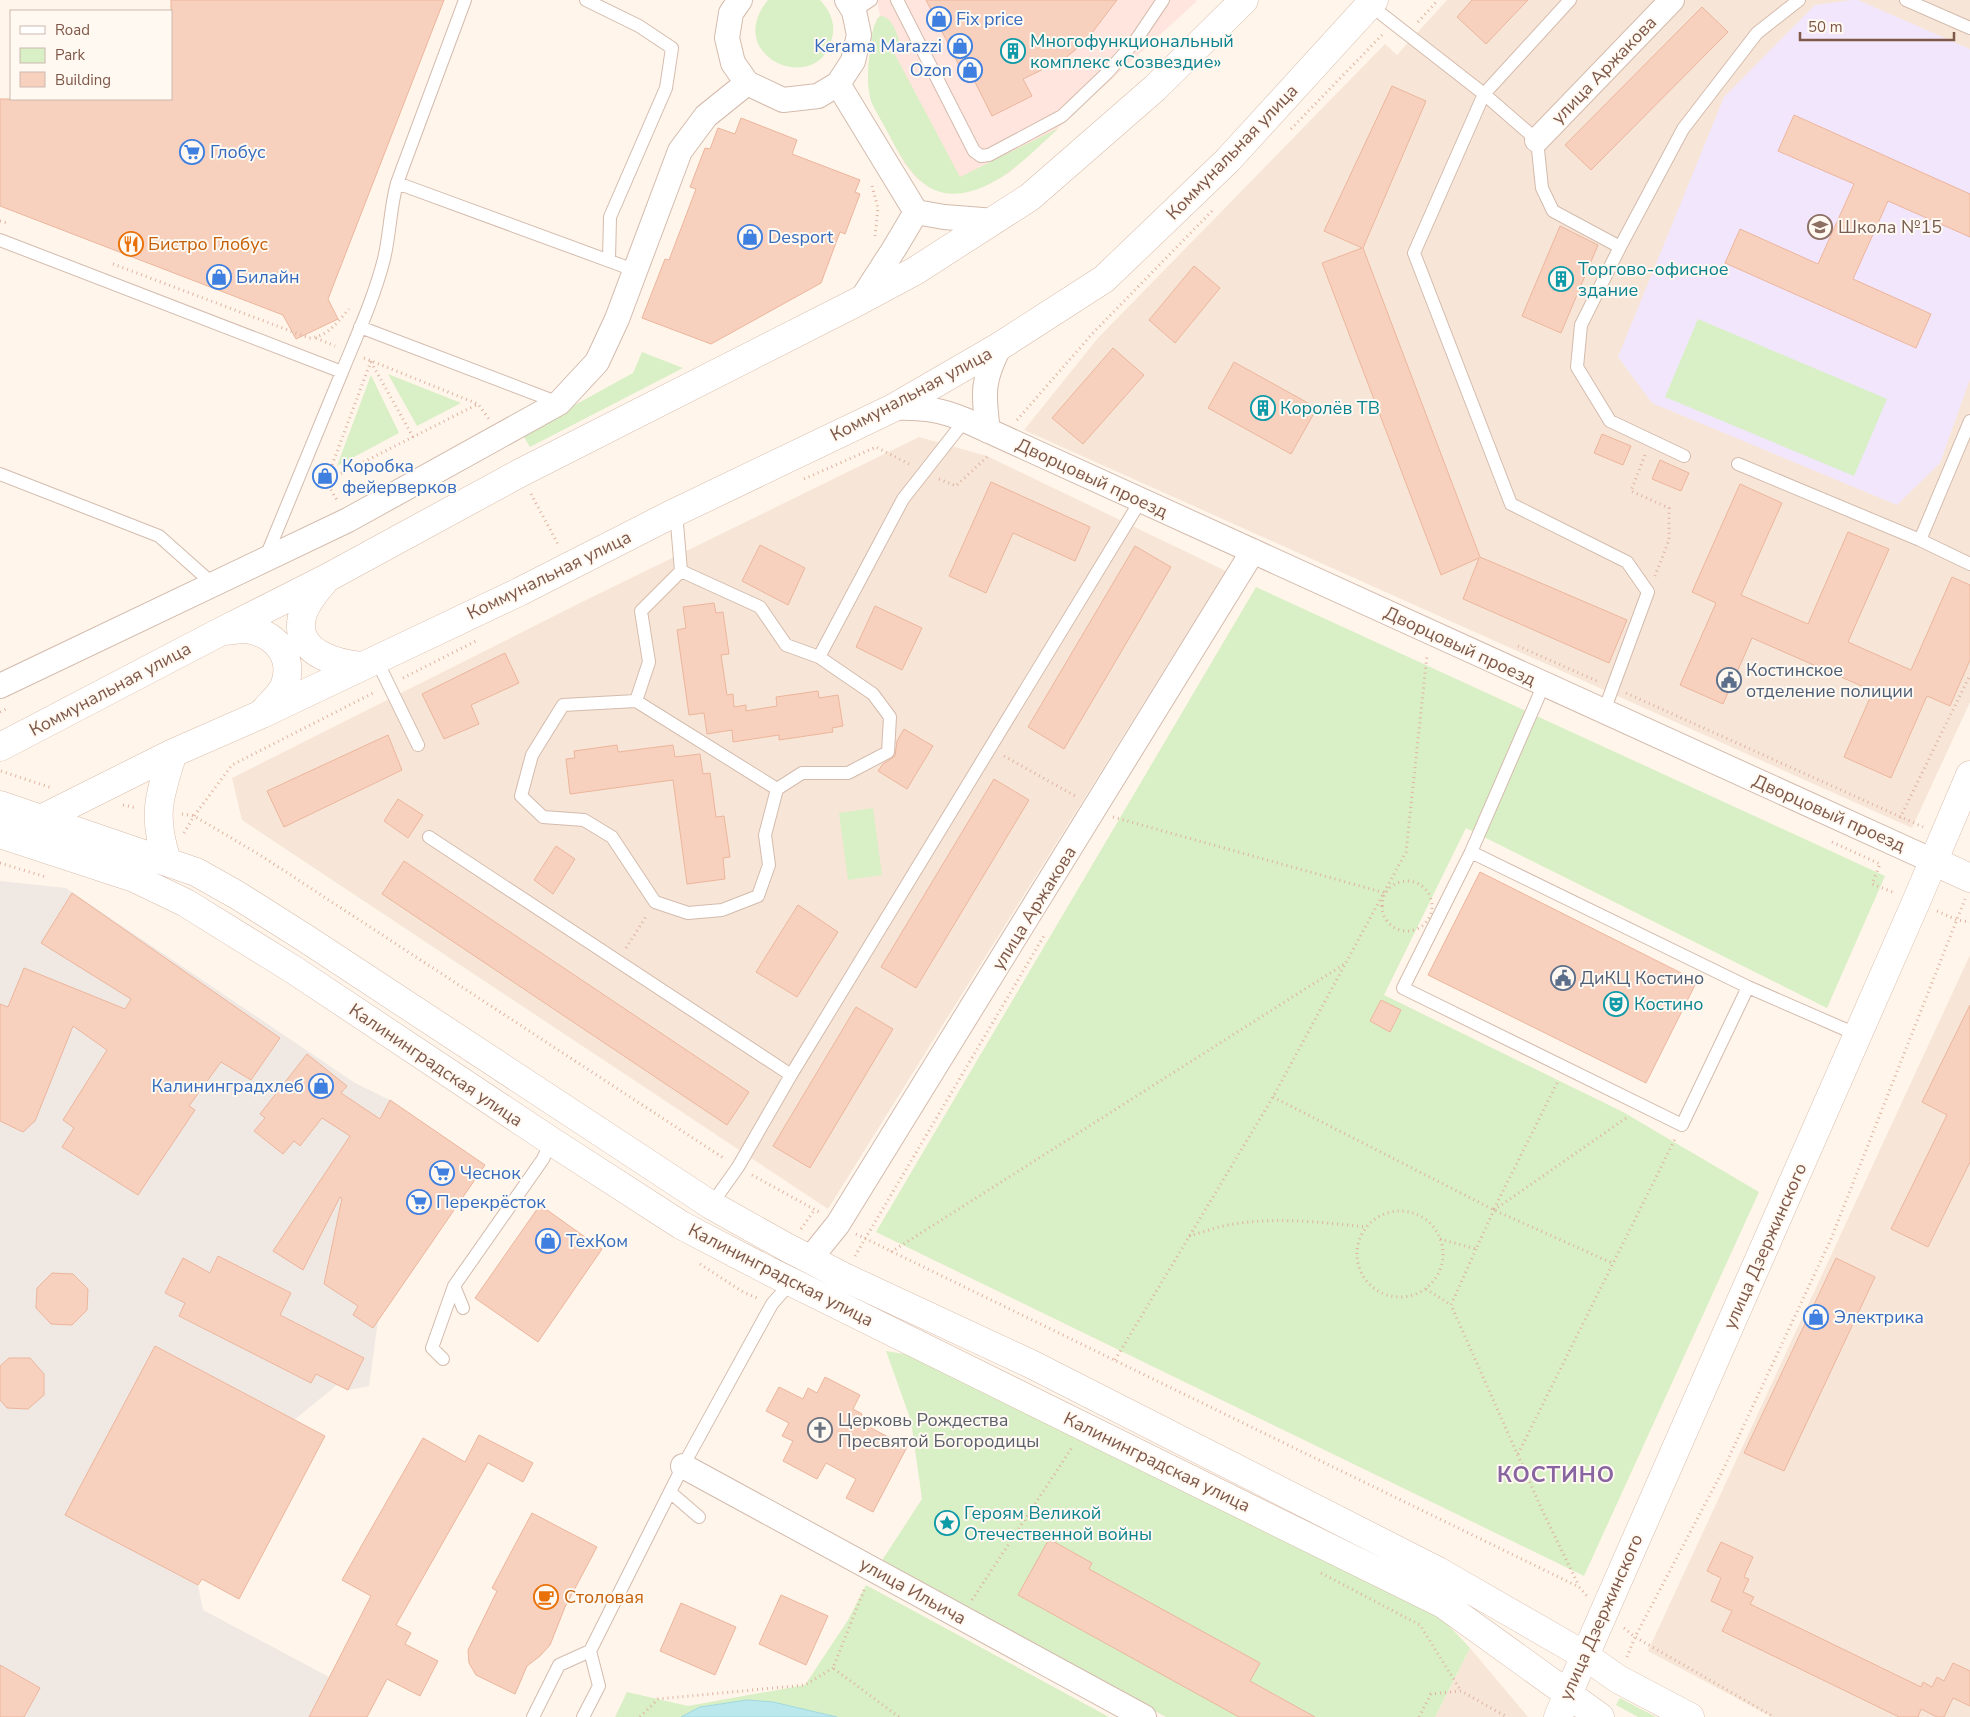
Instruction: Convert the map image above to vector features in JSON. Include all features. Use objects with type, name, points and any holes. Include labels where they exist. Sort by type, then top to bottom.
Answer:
[{"type":"main road","name":"Коммунальная улица","points":[[0,747],[327,578],[520,473],[915,271],[1030,197],[1155,88],[1244,0]]},
{"type":"main road","name":"Коммунальная улица","points":[[40,819],[173,753],[262,714],[519,592],[676,512],[893,408],[1000,346],[1104,280],[1228,160],[1372,2]]},
{"type":"main road","name":"Коммунальная улица","points":[[327,578],[314,593],[305,610],[301,623],[303,636],[311,649],[327,658],[343,664],[369,662]]},
{"type":"main road","name":"Коммунальная улица","points":[[220,632],[245,629],[268,636],[283,649],[288,670],[284,688],[262,714]]},
{"type":"main road","points":[[167,861],[159,836],[158,809],[173,753]]},
{"type":"main road","name":"улица Дзержинского","points":[[1562,1706],[1858,1035],[1970,775]]},
{"type":"main road","name":"Калининградская улица","points":[[0,805],[196,872],[280,922],[711,1205],[800,1271],[1443,1604],[1562,1706],[1600,1717]]},
{"type":"main road","name":"Калининградская улица","points":[[3,832],[40,819]]},
{"type":"main road","name":"Калининградская улица","points":[[3,832],[155,886],[186,903],[294,970],[681,1225],[1031,1364],[1438,1571],[1584,1655],[1618,1679],[1690,1717]]},
{"type":"main road","points":[[1933,861],[1968,886]]},
{"type":"street","points":[[740,0],[731,13],[727,38],[733,63],[747,83],[783,100],[818,96],[838,84],[853,61],[859,35],[857,4]]},
{"type":"street","name":"улица Аржакова","points":[[1537,140],[1672,0]]},
{"type":"street","points":[[0,686],[348,520],[559,403],[597,362],[617,319],[680,150],[706,116],[747,83]]},
{"type":"street","points":[[838,84],[916,212],[944,217],[995,221]]},
{"type":"street","points":[[861,300],[916,212]]},
{"type":"street","points":[[995,434],[984,395],[989,366],[1000,346]]},
{"type":"street","name":"Дворцовый проезд","points":[[893,408],[924,407],[952,414],[1933,861]]},
{"type":"street","name":"улица Аржакова","points":[[800,1271],[838,1224],[1253,552]]},
{"type":"street","name":"улица Ильича","points":[[683,1466],[1144,1717]]},
{"type":"lane","points":[[265,560],[378,281],[384,260],[393,196],[397,183],[465,0]]},
{"type":"lane","points":[[586,0],[639,26],[672,48],[666,88],[610,218],[608,260]]},
{"type":"lane","points":[[897,0],[974,151],[980,156],[989,155],[1062,116],[1107,73],[1136,40],[1163,0]]},
{"type":"lane","points":[[1570,0],[1484,94],[1414,253],[1511,504],[1627,562],[1648,592],[1604,711]]},
{"type":"lane","points":[[1684,456],[1610,421],[1577,367],[1581,325],[1683,129],[1757,33],[1799,0]]},
{"type":"lane","points":[[1906,0],[1970,28]]},
{"type":"lane","points":[[1372,2],[1411,29],[1537,140],[1542,188],[1553,210],[1620,247]]},
{"type":"lane","points":[[397,183],[634,270]]},
{"type":"lane","points":[[0,240],[342,372]]},
{"type":"lane","points":[[360,327],[559,403]]},
{"type":"lane","points":[[819,657],[903,499],[965,420]]},
{"type":"lane","points":[[1920,540],[1970,421]]},
{"type":"lane","points":[[1738,464],[1920,540],[1970,564]]},
{"type":"lane","points":[[0,474],[159,536],[213,584]]},
{"type":"lane","points":[[711,1205],[738,1167],[791,1074],[1141,500]]},
{"type":"lane","points":[[636,701],[649,662],[641,611],[681,571],[676,512]]},
{"type":"lane","points":[[681,571],[760,607],[786,645],[819,657],[873,694],[890,717],[888,752],[848,773],[802,774],[778,789],[765,835],[769,864],[758,896],[722,910],[688,913],[655,902],[612,837],[584,820],[543,818],[521,796],[532,755],[563,705],[636,701],[778,789]]},
{"type":"lane","points":[[369,662],[418,745]]},
{"type":"lane","points":[[1544,684],[1471,852],[1402,988],[1682,1124],[1748,987]]},
{"type":"lane","points":[[429,837],[791,1074]]},
{"type":"lane","points":[[1471,852],[1748,987],[1858,1035]]},
{"type":"lane","points":[[444,1359],[432,1348],[454,1286],[542,1159],[551,1141]]},
{"type":"lane","points":[[533,1717],[559,1665],[590,1652],[683,1466],[772,1304],[800,1271]]},
{"type":"lane","points":[[454,1286],[463,1308]]},
{"type":"lane","points":[[670,1492],[699,1517]]},
{"type":"lane","points":[[584,1717],[599,1686],[590,1652]]},
{"type":"path","points":[[1288,132],[1384,33],[1396,45],[1438,0]]},
{"type":"path","points":[[995,434],[1213,210]]},
{"type":"path","points":[[0,221],[9,224]]},
{"type":"path","points":[[109,262],[308,338],[315,338],[478,404],[500,436]]},
{"type":"path","points":[[315,338],[330,330],[349,308]]},
{"type":"path","points":[[371,361],[326,481],[478,404]]},
{"type":"path","points":[[371,361],[413,437]]},
{"type":"path","points":[[1648,592],[1669,540],[1669,508],[1631,491],[1651,440]]},
{"type":"path","points":[[520,473],[569,566]]},
{"type":"path","points":[[1115,1360],[1273,1097],[1406,852],[1427,655]]},
{"type":"path","points":[[1880,864],[1900,816],[1970,675]]},
{"type":"path","points":[[990,748],[1114,817],[1384,893]]},
{"type":"path","points":[[194,816],[260,855],[738,1167],[864,1239],[1579,1587]]},
{"type":"path","points":[[1405,880],[1414,881],[1421,885],[1427,890],[1431,898],[1432,906],[1427,922],[1413,931],[1404,932],[1396,929],[1384,918],[1382,901],[1384,893],[1390,887],[1405,880]]},
{"type":"path","points":[[1618,1679],[1635,1637],[1723,1470],[1831,1238],[1968,886]]},
{"type":"path","points":[[618,960],[655,902]]},
{"type":"path","points":[[891,1252],[1346,962]]},
{"type":"path","points":[[1451,1304],[1494,1210],[1565,1067]]},
{"type":"path","points":[[1273,1097],[1494,1210],[1612,1262]]},
{"type":"path","points":[[1494,1210],[1644,1106]]},
{"type":"path","points":[[1518,1454],[1682,1124]]},
{"type":"path","points":[[1396,1211],[1418,1215],[1435,1229],[1440,1239],[1443,1261],[1434,1281],[1426,1289],[1416,1294],[1394,1297],[1373,1288],[1360,1270],[1358,1259],[1359,1242],[1367,1227],[1384,1214],[1396,1211]]},
{"type":"path","points":[[1188,1236],[1224,1226],[1260,1222],[1313,1221],[1367,1227]]},
{"type":"path","points":[[1440,1239],[1476,1249]]},
{"type":"path","points":[[1426,1289],[1451,1304],[1579,1587],[1603,1612],[1635,1637],[1774,1717]]},
{"type":"path","points":[[1065,1442],[1081,1450]]},
{"type":"path","points":[[960,1617],[1073,1445]]},
{"type":"path","points":[[640,1717],[658,1699],[805,1685],[832,1668],[873,1569]]},
{"type":"path","points":[[1315,1570],[1420,1625],[1461,1691],[1507,1717]]},
{"type":"path","points":[[832,1668],[899,1717]]},
{"type":"path","points":[[1419,1717],[1431,1694],[1461,1691]]},
{"type":"shaded area","points":[[877,0],[1197,1],[1009,173],[986,186],[963,193],[948,193],[930,188],[916,178],[904,163],[871,101],[868,82],[869,60],[872,35],[877,19],[880,16]]},
{"type":"shaded area","points":[[1447,0],[1970,0],[1970,702],[1912,828],[1024,430],[1098,338],[1385,44],[1397,55]]},
{"type":"shaded area","name":"Школа №15","points":[[1858,0],[1970,49],[1970,379],[1940,463],[1897,505],[1652,403],[1618,357],[1724,97],[1815,5]]},
{"type":"shaded area","points":[[919,437],[987,456],[1226,571],[828,1209],[242,820],[232,778],[580,603]]},
{"type":"shaded area","points":[[0,881],[66,888],[355,1083],[390,1100],[485,1165],[378,1321],[369,1386],[348,1390],[337,1385],[294,1420],[155,1346],[66,1515],[198,1585],[203,1610],[329,1677],[309,1717],[0,1717]]},
{"type":"shaded area","points":[[1970,955],[1970,1717],[1772,1717],[1648,1651]]},
{"type":"shaded area","points":[[1470,1648],[1528,1717],[1435,1717]]},
{"type":"green space","points":[[768,0],[820,0],[827,8],[833,22],[832,38],[824,56],[810,65],[794,67],[778,63],[764,53],[756,38],[757,20]]},
{"type":"green space","points":[[880,16],[888,19],[895,29],[900,42],[891,47],[960,177],[1059,128],[1027,158],[1003,176],[977,189],[949,194],[925,184],[907,166],[869,94],[869,58],[873,29]]},
{"type":"green space","points":[[1698,319],[1887,399],[1854,476],[1665,397]]},
{"type":"green space","points":[[642,352],[683,368],[530,447],[522,434],[633,373]]},
{"type":"green space","points":[[388,374],[461,403],[417,426]]},
{"type":"green space","points":[[371,375],[399,433],[337,466]]},
{"type":"green space","name":"Костино","points":[[1256,587],[1885,876],[1827,1008],[1466,828],[1384,995],[1623,1112],[1759,1192],[1584,1576],[876,1232]]},
{"type":"green space","points":[[873,808],[882,875],[848,880],[839,813]]},
{"type":"green space","points":[[886,1351],[916,1356],[1433,1609],[1470,1648],[1435,1717],[1166,1717],[881,1562],[922,1499],[911,1421]]},
{"type":"green space","points":[[866,1585],[1109,1717],[615,1717],[627,1692],[688,1706],[805,1685],[848,1620]]},
{"type":"green space","points":[[1620,1698],[1656,1717],[1638,1717],[1616,1705]]},
{"type":"water","points":[[747,1700],[773,1702],[837,1717],[681,1717],[700,1707]]},
{"type":"building","name":"Глобус","points":[[171,0],[444,0],[328,299],[338,319],[296,339],[283,315],[0,206],[0,99],[172,100]]},
{"type":"building","name":"Многофункциональный комплекс «Созвездие»","points":[[926,0],[1117,0],[1085,42],[1064,59],[1023,79],[1032,96],[992,116],[974,80],[968,83]]},
{"type":"building","points":[[1472,0],[1528,0],[1486,44],[1457,17]]},
{"type":"building","points":[[1702,7],[1728,32],[1591,170],[1565,145]]},
{"type":"building","points":[[1392,86],[1426,101],[1363,248],[1480,557],[1627,620],[1609,663],[1463,599],[1479,558],[1441,575],[1322,263],[1362,248],[1324,231]]},
{"type":"building","points":[[1794,115],[1970,194],[1970,237],[1888,201],[1853,279],[1931,314],[1916,348],[1725,263],[1740,229],[1818,264],[1854,184],[1778,151]]},
{"type":"building","points":[[741,118],[797,140],[792,154],[860,180],[855,192],[860,194],[845,234],[840,232],[821,283],[711,344],[642,318],[665,259],[669,260],[696,189],[690,187],[705,148],[710,149],[718,128],[735,134]]},
{"type":"building","name":"Торгово-офисное здание","points":[[1560,226],[1598,245],[1561,333],[1522,316]]},
{"type":"building","points":[[1194,266],[1220,288],[1175,343],[1149,320]]},
{"type":"building","points":[[1113,348],[1144,375],[1083,444],[1052,418]]},
{"type":"building","name":"Королёв ТВ","points":[[1234,362],[1317,408],[1291,454],[1208,408]]},
{"type":"building","points":[[1602,434],[1631,446],[1623,465],[1594,453]]},
{"type":"building","points":[[1660,460],[1689,473],[1681,491],[1652,479]]},
{"type":"building","points":[[991,482],[1090,527],[1075,561],[1013,533],[986,593],[949,576]]},
{"type":"building","points":[[1740,484],[1782,503],[1741,595],[1808,624],[1848,532],[1889,549],[1848,642],[1911,670],[1952,577],[1970,585],[1970,660],[1950,706],[1927,696],[1891,778],[1844,757],[1873,691],[1752,638],[1723,704],[1680,685],[1716,603],[1692,592]]},
{"type":"building","points":[[760,545],[805,568],[788,605],[742,581]]},
{"type":"building","points":[[1135,546],[1171,567],[1064,749],[1028,727]]},
{"type":"building","points":[[714,603],[716,613],[723,612],[729,654],[721,655],[727,695],[733,694],[734,707],[746,705],[746,711],[777,706],[776,697],[818,691],[819,698],[838,695],[843,726],[832,728],[833,732],[779,740],[779,735],[733,742],[732,730],[707,734],[704,713],[689,715],[677,630],[686,628],[683,607]]},
{"type":"building","points":[[875,606],[922,628],[902,670],[856,647]]},
{"type":"building","points":[[505,653],[519,683],[471,705],[479,724],[444,739],[422,694]]},
{"type":"building","points":[[904,729],[933,746],[907,789],[878,771],[883,764],[895,756],[897,741]]},
{"type":"building","points":[[388,735],[402,770],[284,827],[267,791]]},
{"type":"building","points":[[617,745],[618,752],[673,745],[675,757],[700,754],[703,774],[710,773],[716,817],[724,816],[730,857],[723,858],[725,879],[687,884],[673,780],[570,794],[566,759],[575,758],[574,751]]},
{"type":"building","points":[[994,779],[1029,800],[916,988],[881,967]]},
{"type":"building","points":[[398,799],[423,815],[408,838],[384,821]]},
{"type":"building","points":[[556,846],[575,859],[553,894],[534,880]]},
{"type":"building","points":[[404,861],[749,1092],[727,1125],[382,894]]},
{"type":"building","name":"ДиКЦ Костино","points":[[1480,872],[1697,981],[1646,1083],[1428,975]]},
{"type":"building","points":[[72,893],[280,1038],[251,1080],[221,1062],[189,1106],[195,1110],[138,1195],[62,1147],[74,1128],[63,1120],[107,1050],[73,1026],[35,1121],[23,1132],[0,1121],[0,1004],[8,1007],[24,968],[125,1009],[131,999],[41,943]]},
{"type":"building","points":[[798,905],[838,932],[797,997],[756,972]]},
{"type":"building","points":[[1381,1000],[1401,1010],[1390,1032],[1370,1021]]},
{"type":"building","points":[[1970,1005],[1970,1162],[1928,1247],[1891,1229],[1947,1115],[1922,1102]]},
{"type":"building","points":[[856,1007],[893,1029],[810,1168],[773,1146]]},
{"type":"building","points":[[307,1054],[347,1086],[341,1093],[380,1119],[390,1100],[485,1165],[373,1328],[353,1315],[358,1306],[324,1284],[342,1198],[340,1197],[303,1270],[273,1251],[350,1136],[322,1118],[300,1146],[294,1141],[283,1154],[254,1131],[265,1118],[260,1114]]},
{"type":"building","points":[[540,1205],[602,1249],[538,1342],[475,1298]]},
{"type":"building","points":[[218,1256],[291,1293],[280,1315],[364,1358],[348,1390],[316,1374],[311,1383],[179,1316],[185,1303],[165,1293],[183,1258],[210,1273]]},
{"type":"building","points":[[1836,1258],[1875,1277],[1784,1471],[1744,1453]]},
{"type":"building","points":[[52,1273],[73,1274],[88,1289],[87,1310],[72,1325],[51,1324],[36,1308],[37,1288]]},
{"type":"building","points":[[155,1346],[325,1436],[239,1599],[202,1579],[198,1585],[65,1515]]},
{"type":"building","points":[[9,1358],[30,1358],[44,1374],[44,1395],[28,1409],[7,1408],[0,1400],[0,1366]]},
{"type":"building","name":"Церковь Рождества Пресвятой Богородицы","points":[[825,1377],[860,1395],[853,1409],[862,1414],[858,1421],[907,1447],[873,1512],[846,1498],[856,1479],[826,1463],[817,1479],[783,1461],[793,1441],[782,1436],[789,1423],[766,1411],[779,1387],[803,1399],[808,1388],[817,1393]]},
{"type":"building","points":[[479,1435],[533,1463],[523,1482],[488,1463],[396,1625],[411,1633],[405,1644],[438,1661],[420,1696],[387,1679],[367,1717],[309,1717],[371,1596],[342,1580],[423,1438],[465,1462]]},
{"type":"building","points":[[532,1513],[597,1547],[565,1607],[550,1645],[527,1666],[515,1694],[476,1675],[469,1663],[468,1650],[497,1591],[492,1588]]},
{"type":"building","points":[[1049,1539],[1092,1563],[1089,1569],[1260,1663],[1250,1681],[1315,1717],[1239,1717],[1018,1595]]},
{"type":"building","points":[[1721,1542],[1753,1557],[1744,1577],[1749,1579],[1743,1592],[1754,1597],[1750,1604],[1921,1687],[1923,1682],[1932,1687],[1937,1677],[1944,1681],[1953,1663],[1970,1671],[1970,1706],[1953,1698],[1944,1717],[1937,1717],[1921,1709],[1918,1717],[1899,1717],[1722,1631],[1732,1611],[1711,1601],[1721,1578],[1707,1571]]},
{"type":"building","points":[[781,1595],[828,1616],[806,1665],[759,1644]]},
{"type":"building","points":[[681,1603],[736,1627],[715,1675],[660,1651]]},
{"type":"building","points":[[0,1665],[40,1688],[24,1717],[0,1717]]},
{"type":"place","name":"Fix price","points":[[939,19]]},
{"type":"place","name":"Kerama Marazzi","points":[[960,46]]},
{"type":"place","name":"Многофункциональный комплекс «Созвездие»","points":[[1013,51]]},
{"type":"place","name":"Ozon","points":[[970,70]]},
{"type":"place","name":"Глобус","points":[[192,152]]},
{"type":"place","name":"Школа №15","points":[[1820,227]]},
{"type":"place","name":"Desport","points":[[750,237]]},
{"type":"place","name":"Бистро Глобус","points":[[131,244]]},
{"type":"place","name":"Билайн","points":[[219,277]]},
{"type":"place","name":"Торгово-офисное здание","points":[[1561,279]]},
{"type":"place","name":"Королёв ТВ","points":[[1263,408]]},
{"type":"place","name":"Коробка фейерверков","points":[[325,476]]},
{"type":"place","name":"Костинское отделение полиции","points":[[1729,680]]},
{"type":"place","name":"ДиКЦ Костино","points":[[1563,978]]},
{"type":"place","name":"Костино","points":[[1616,1004]]},
{"type":"place","name":"Калининградхлеб","points":[[321,1086]]},
{"type":"place","name":"Чеснок","points":[[442,1173]]},
{"type":"place","name":"Перекрёсток","points":[[419,1202]]},
{"type":"place","name":"ТехКом","points":[[548,1241]]},
{"type":"place","name":"Электрика","points":[[1816,1317]]},
{"type":"place","name":"Церковь Рождества Пресвятой Богородицы","points":[[820,1430]]},
{"type":"place","name":"Героям Великой Отечественной войны","points":[[947,1523]]},
{"type":"place","name":"Столовая","points":[[546,1597]]},
{"type":"district","name":"КОСТИНО","points":[[1556,1475]]}]
